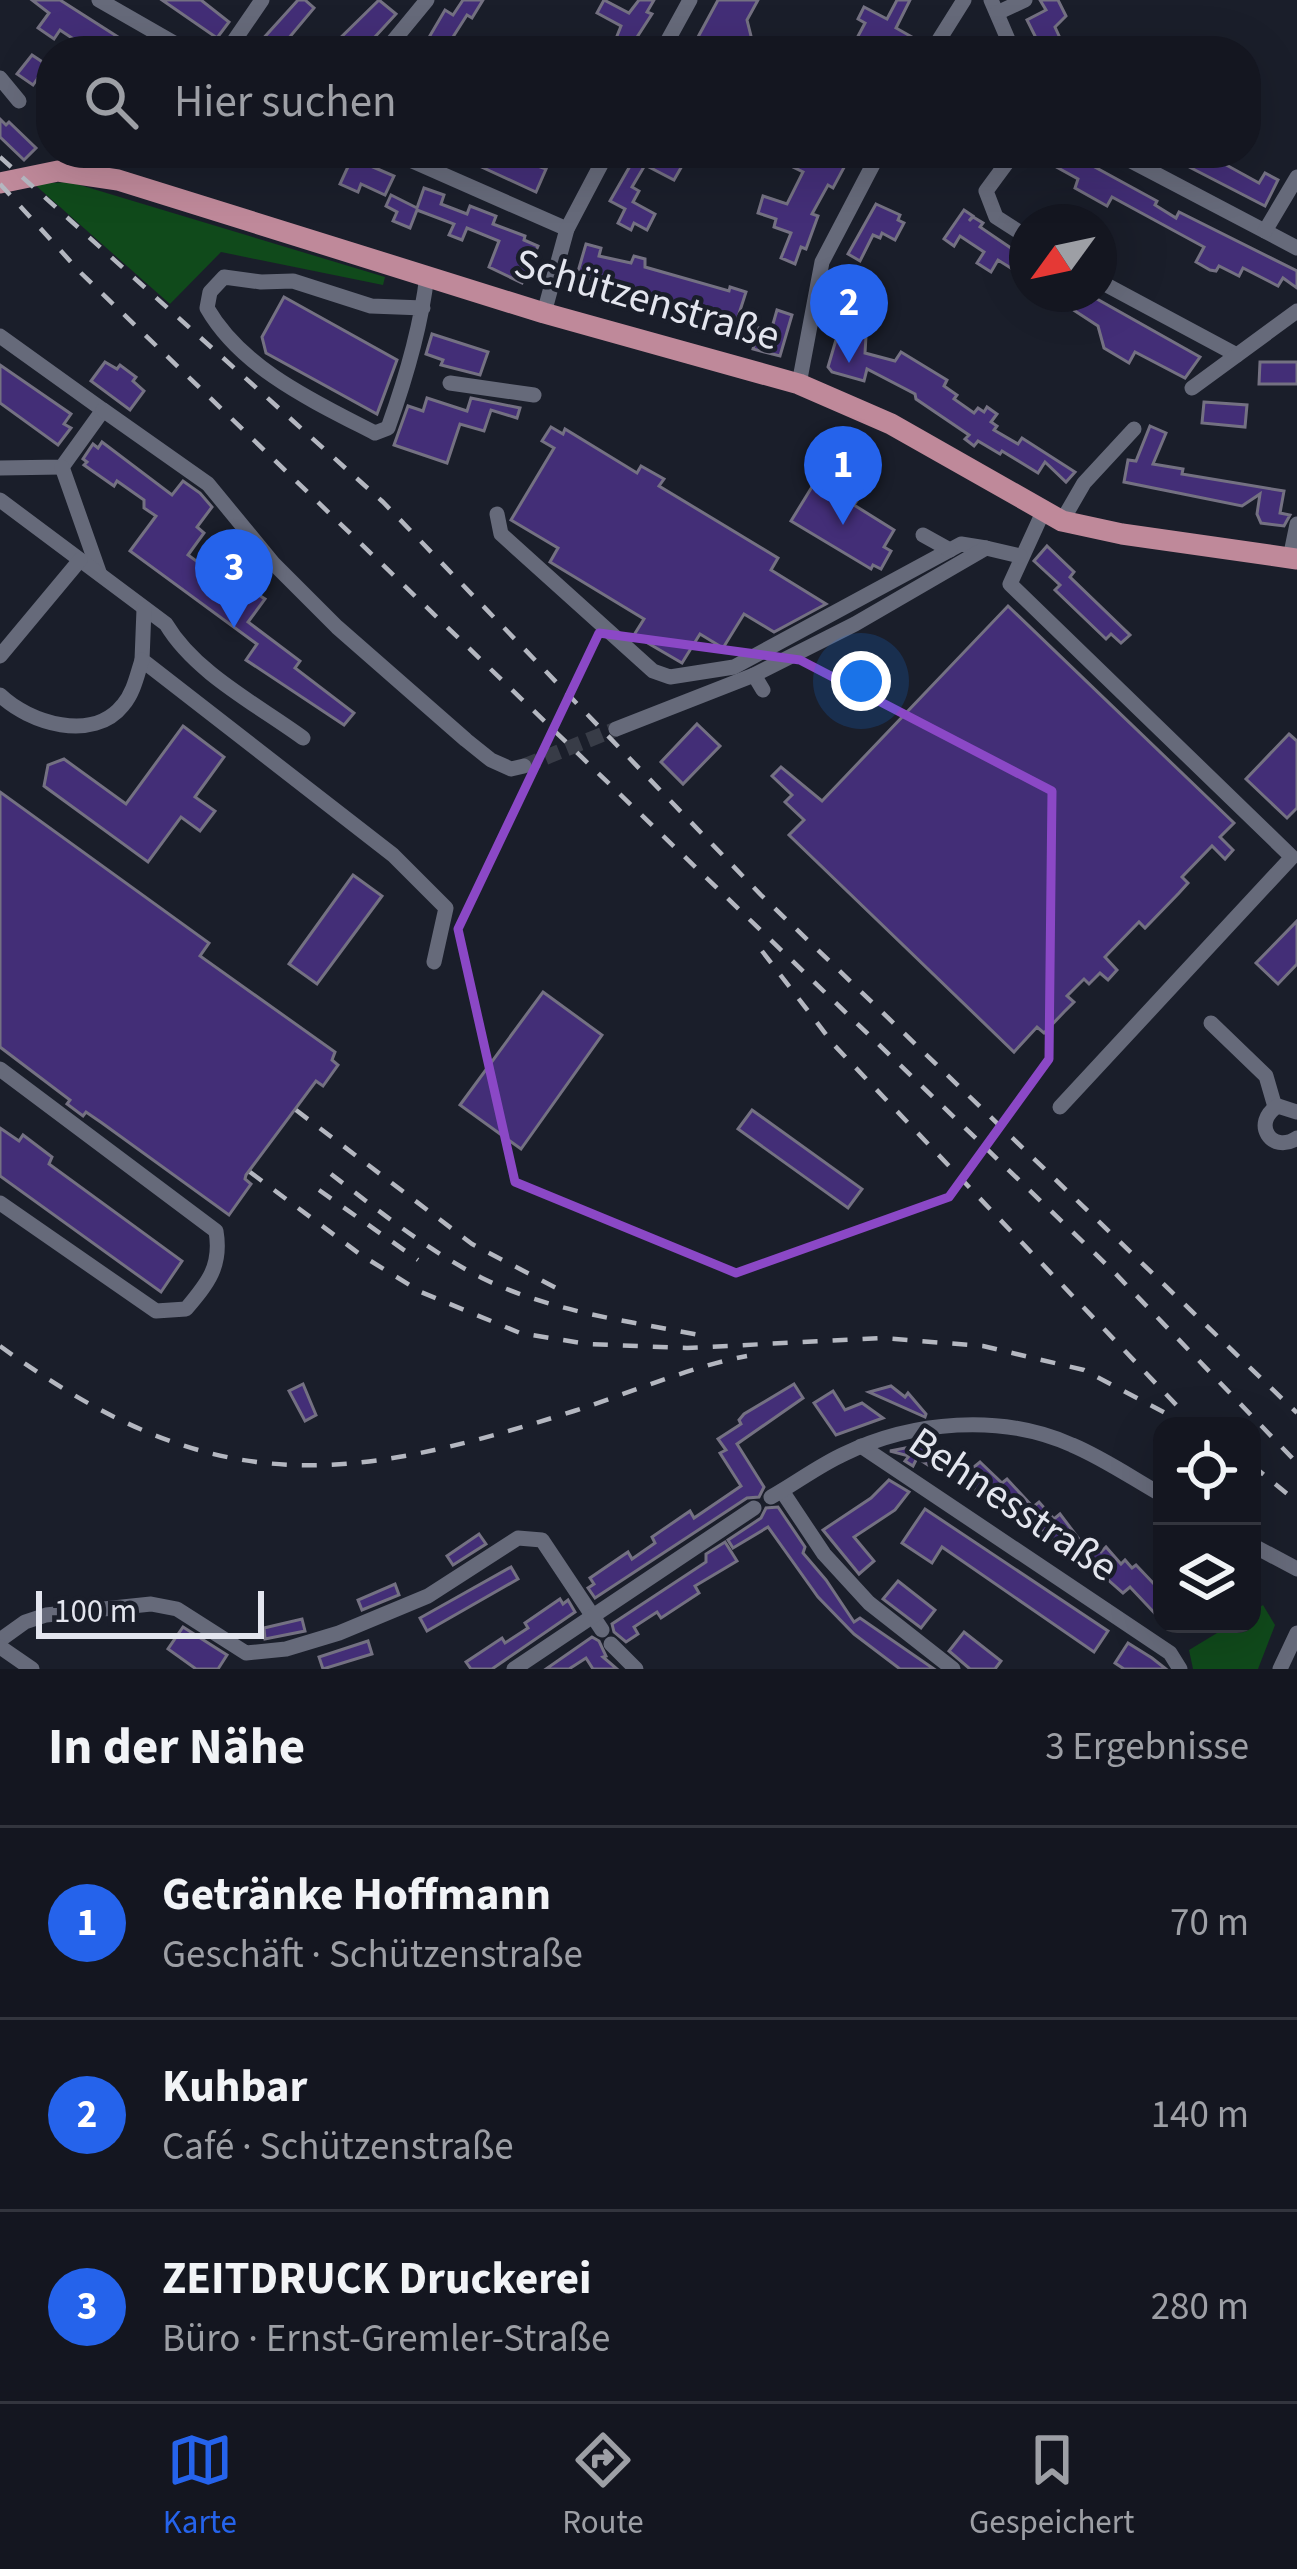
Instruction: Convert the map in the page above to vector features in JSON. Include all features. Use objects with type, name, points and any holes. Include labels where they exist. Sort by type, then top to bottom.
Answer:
[{"type":"main road","name":"Schützenstraße","points":[[0,183],[58,171],[104,177],[544,313],[799,384],[891,424],[1053,516],[1122,534],[1293,559]]},
{"type":"street","points":[[99,0],[162,36]]},
{"type":"street","points":[[237,36],[262,0]]},
{"type":"street","points":[[397,36],[427,0]]},
{"type":"street","points":[[670,36],[690,0]]},
{"type":"street","points":[[941,36],[964,0]]},
{"type":"street","points":[[1007,36],[994,6],[1024,0]]},
{"type":"street","points":[[0,78],[20,101]]},
{"type":"street","points":[[428,168],[567,229]]},
{"type":"street","points":[[544,313],[567,229],[600,168]]},
{"type":"street","points":[[799,384],[822,262],[871,168]]},
{"type":"street","points":[[1003,168],[986,191],[996,218],[1009,226]]},
{"type":"street","points":[[1145,168],[1297,248]]},
{"type":"street","points":[[1265,231],[1297,177]]},
{"type":"street","points":[[423,308],[371,306],[293,281],[224,277],[210,292],[207,308],[217,326],[269,372],[375,433],[388,428],[423,308],[427,274]]},
{"type":"street","points":[[1117,291],[1237,355]]},
{"type":"street","points":[[1192,388],[1297,311]]},
{"type":"street","points":[[0,336],[208,484],[273,562],[337,627],[490,760],[511,770],[524,766]]},
{"type":"street","points":[[450,383],[534,395]]},
{"type":"street","points":[[62,467],[103,410]]},
{"type":"street","points":[[1060,1106],[1295,857],[1010,584],[1020,556],[1134,428]]},
{"type":"street","points":[[0,468],[62,467]]},
{"type":"street","points":[[62,467],[99,574]]},
{"type":"street","points":[[0,500],[166,624],[178,645],[196,660],[303,738]]},
{"type":"street","points":[[497,514],[501,534],[653,671],[670,676],[734,668],[961,544],[1020,556]]},
{"type":"street","points":[[1293,559],[1297,524]]},
{"type":"street","points":[[923,535],[950,550]]},
{"type":"street","points":[[616,729],[759,683],[986,548]]},
{"type":"street","points":[[0,656],[80,560]]},
{"type":"street","points":[[0,695],[15,709],[47,721],[77,727],[94,724],[123,706],[142,660],[144,609]]},
{"type":"street","points":[[142,660],[393,855],[446,908],[434,962]]},
{"type":"street","points":[[1211,1023],[1266,1076],[1275,1107]]},
{"type":"street","points":[[0,1069],[217,1232],[220,1255],[211,1280],[186,1309],[156,1311],[0,1202]]},
{"type":"street","points":[[1296,1142],[1279,1144],[1265,1133],[1265,1118],[1275,1107],[1287,1106],[1297,1112]]},
{"type":"street","points":[[953,1669],[869,1604],[776,1494],[861,1446],[932,1426],[1004,1426],[1070,1444],[1153,1490]]},
{"type":"street","name":"Behnesstraße","points":[[861,1446],[1169,1653],[1180,1669]]},
{"type":"street","points":[[514,1669],[754,1508]]},
{"type":"street","points":[[32,1669],[0,1644],[25,1622],[46,1615],[151,1604],[177,1609],[246,1653],[286,1649],[339,1634],[428,1596],[518,1538],[542,1540],[619,1656],[636,1669]]},
{"type":"street","points":[[1261,1549],[1297,1569]]},
{"type":"street","points":[[1280,1669],[1297,1633]]},
{"type":"highlighted area","points":[[599,633],[800,660],[1052,791],[1049,1059],[949,1197],[736,1273],[515,1182],[458,929]]},
{"type":"green space","points":[[70,182],[385,277],[383,285],[221,252],[170,304],[34,184]]},
{"type":"green space","points":[[1261,1606],[1275,1625],[1258,1669],[1193,1669],[1189,1650],[1217,1633],[1261,1633]]},
{"type":"building","points":[[32,0],[60,0],[116,36],[69,36],[60,30],[50,36],[38,28],[49,13]]},
{"type":"building","points":[[162,0],[201,0],[229,22],[214,36]]},
{"type":"building","points":[[298,0],[314,8],[291,36],[265,36]]},
{"type":"building","points":[[379,0],[396,14],[376,36],[342,36]]},
{"type":"building","points":[[463,0],[483,0],[454,36],[430,36],[445,10],[453,15]]},
{"type":"building","points":[[604,0],[629,13],[639,0],[654,0],[647,12],[652,14],[638,36],[617,36],[621,26],[597,13]]},
{"type":"building","points":[[718,0],[758,0],[747,20],[751,36],[699,36]]},
{"type":"building","points":[[897,0],[910,0],[896,28],[910,36],[858,36],[865,23],[858,19],[864,7],[887,19]]},
{"type":"building","points":[[1040,0],[1058,0],[1066,16],[1055,27],[1059,36],[1035,36],[1027,20],[1046,10]]},
{"type":"building","points":[[32,55],[36,58],[33,85],[17,74]]},
{"type":"building","points":[[0,119],[36,148],[24,160],[0,137]]},
{"type":"building","points":[[347,168],[375,168],[394,176],[385,195],[361,184],[358,192],[340,184]]},
{"type":"building","points":[[484,168],[546,169],[536,192]]},
{"type":"building","points":[[629,168],[643,168],[632,187],[639,191],[633,202],[655,214],[647,230],[634,223],[631,230],[618,223],[625,209],[610,201]]},
{"type":"building","points":[[651,168],[681,168],[674,180]]},
{"type":"building","points":[[795,168],[844,168],[812,214],[818,216],[795,264],[781,258],[791,233],[774,227],[776,219],[758,213],[763,196],[787,204],[803,172]]},
{"type":"building","points":[[1058,168],[1096,168],[1157,201],[1155,205],[1176,218],[1179,212],[1297,271],[1297,288],[1283,278],[1278,286],[1243,268],[1239,276],[1219,266],[1210,270],[1196,262],[1204,247],[1112,197],[1103,204],[1075,188],[1078,179]]},
{"type":"building","points":[[1191,168],[1232,168],[1259,183],[1265,173],[1278,180],[1265,206]]},
{"type":"building","points":[[424,188],[444,195],[441,204],[467,214],[470,206],[496,216],[493,224],[538,246],[522,283],[489,267],[499,241],[467,228],[462,240],[449,235],[454,224],[417,210],[410,228],[393,221],[397,212],[386,206],[391,195],[417,208]]},
{"type":"building","points":[[876,204],[900,215],[898,220],[904,223],[895,240],[882,233],[880,238],[873,235],[860,261],[848,254]]},
{"type":"building","points":[[964,210],[973,216],[969,221],[973,217],[983,223],[980,227],[1009,247],[1009,267],[998,260],[991,272],[977,263],[984,252],[960,236],[954,246],[944,239]]},
{"type":"building","points":[[586,244],[601,248],[599,256],[631,263],[634,256],[645,259],[645,267],[746,292],[737,320],[577,275]]},
{"type":"building","points":[[284,297],[397,360],[377,414],[266,353],[262,337]]},
{"type":"building","points":[[777,310],[792,315],[780,356],[753,349],[759,328],[771,331]]},
{"type":"building","points":[[1117,310],[1200,357],[1185,378],[1135,352],[1129,363],[1104,348],[1098,326],[1077,312]]},
{"type":"building","points":[[837,315],[867,319],[865,353],[895,361],[901,352],[947,380],[944,386],[957,395],[954,399],[974,413],[987,407],[997,414],[991,422],[997,426],[994,430],[1018,444],[1022,438],[1075,472],[1066,482],[1045,462],[1038,473],[1002,451],[978,441],[974,446],[965,439],[969,435],[915,394],[867,369],[864,381],[832,372],[828,367],[838,333],[834,332]]},
{"type":"building","points":[[432,334],[488,352],[480,375],[441,365],[443,360],[426,354]]},
{"type":"building","points":[[105,362],[117,369],[120,365],[136,377],[133,381],[144,391],[130,410],[91,381]]},
{"type":"building","points":[[1260,362],[1297,362],[1297,384],[1259,384]]},
{"type":"building","points":[[0,365],[71,414],[64,424],[71,428],[58,445],[0,403]]},
{"type":"building","points":[[427,398],[467,411],[471,398],[520,408],[517,418],[491,410],[484,431],[460,424],[447,463],[394,445],[408,406],[423,411]]},
{"type":"building","points":[[1204,402],[1247,405],[1245,427],[1202,423]]},
{"type":"building","points":[[1150,426],[1166,433],[1153,464],[1183,469],[1182,474],[1284,491],[1280,513],[1290,515],[1284,526],[1261,523],[1257,514],[1260,494],[1242,506],[1124,482],[1128,460],[1136,461]]},
{"type":"building","points":[[551,427],[563,434],[565,429],[637,473],[641,466],[664,479],[659,486],[778,558],[771,570],[826,604],[774,632],[744,614],[723,648],[700,634],[682,663],[634,635],[644,619],[550,562],[558,548],[511,520],[554,448],[542,441]]},
{"type":"building","points":[[102,442],[172,495],[183,481],[212,507],[197,527],[204,533],[188,555],[246,597],[251,590],[265,599],[248,622],[300,661],[295,668],[354,713],[344,725],[246,660],[257,644],[130,551],[156,516],[144,508],[144,500],[84,465],[93,444],[98,448]]},
{"type":"building","points":[[815,482],[842,498],[845,492],[858,499],[854,505],[894,530],[884,547],[891,551],[881,569],[873,565],[871,569],[791,521]]},
{"type":"building","points":[[1047,546],[1074,572],[1070,577],[1130,635],[1121,643],[1111,634],[1106,639],[1055,590],[1060,585],[1034,561]]},
{"type":"building","points":[[1008,606],[1234,823],[1220,837],[1233,850],[1225,859],[1212,846],[1182,877],[1188,883],[1179,893],[1145,928],[1139,922],[1105,957],[1117,970],[1108,980],[1100,973],[1089,984],[1084,979],[1067,996],[1074,1002],[1044,1033],[1037,1027],[1014,1052],[789,835],[804,820],[785,802],[792,795],[772,776],[781,767],[822,801]]},
{"type":"building","points":[[697,724],[720,746],[683,784],[661,762]]},
{"type":"building","points":[[183,726],[224,757],[195,797],[215,811],[200,831],[181,817],[148,862],[44,786],[48,765],[64,759],[126,804]]},
{"type":"building","points":[[1289,734],[1297,741],[1297,808],[1287,818],[1246,779]]},
{"type":"building","points":[[0,792],[209,943],[200,956],[335,1052],[332,1060],[338,1065],[323,1086],[316,1081],[246,1175],[251,1184],[229,1215],[86,1112],[83,1116],[67,1104],[70,1100],[0,1047]]},
{"type":"building","points":[[353,875],[382,896],[317,984],[289,964]]},
{"type":"building","points":[[1297,921],[1297,964],[1278,984],[1256,963]]},
{"type":"building","points":[[543,992],[602,1035],[521,1149],[460,1105]]},
{"type":"building","points":[[752,1110],[862,1189],[848,1208],[738,1129]]},
{"type":"building","points":[[0,1128],[19,1141],[23,1135],[52,1157],[49,1164],[182,1261],[161,1292],[0,1176]]},
{"type":"building","points":[[303,1384],[316,1415],[305,1421],[289,1391]]},
{"type":"building","points":[[794,1384],[803,1398],[737,1444],[764,1487],[759,1497],[747,1498],[595,1598],[588,1588],[594,1584],[590,1578],[628,1552],[632,1559],[655,1543],[652,1537],[690,1511],[694,1518],[741,1486],[720,1453],[726,1450],[718,1439],[741,1424],[744,1414]]},
{"type":"building","points":[[891,1386],[905,1397],[908,1393],[925,1417],[869,1392]]},
{"type":"building","points":[[833,1391],[845,1410],[862,1403],[883,1418],[836,1435],[814,1403]]},
{"type":"building","points":[[920,1445],[935,1455],[928,1465],[917,1458],[913,1466],[905,1461],[909,1456],[890,1451]]},
{"type":"building","points":[[980,1462],[1002,1483],[1007,1479],[1033,1507],[1039,1502],[1054,1519],[1060,1514],[1079,1539],[1068,1549],[1062,1543],[1058,1547],[1043,1531],[1037,1536],[1011,1506],[1005,1512],[990,1495],[985,1500],[963,1476]]},
{"type":"building","points":[[889,1480],[909,1492],[895,1510],[854,1537],[874,1561],[859,1574],[823,1530]]},
{"type":"building","points":[[778,1507],[805,1547],[803,1553],[854,1622],[860,1618],[934,1669],[900,1669],[854,1634],[818,1597],[768,1527],[733,1548],[728,1540],[761,1518],[766,1508]]},
{"type":"building","points":[[925,1509],[1108,1631],[1094,1652],[942,1547],[932,1563],[902,1543]]},
{"type":"building","points":[[479,1534],[486,1544],[453,1565],[447,1556]]},
{"type":"building","points":[[725,1542],[737,1561],[695,1586],[699,1593],[661,1618],[657,1612],[634,1627],[638,1634],[626,1642],[614,1632],[612,1624],[706,1562],[706,1554]]},
{"type":"building","points":[[1095,1546],[1101,1552],[1106,1547],[1121,1564],[1125,1560],[1132,1568],[1136,1565],[1153,1583],[1153,1611],[1130,1587],[1123,1593],[1084,1556]]},
{"type":"building","points":[[511,1567],[518,1579],[427,1631],[420,1618]]},
{"type":"building","points":[[898,1581],[935,1610],[921,1628],[883,1599]]},
{"type":"building","points":[[395,1584],[399,1595],[362,1610],[358,1600]]},
{"type":"building","points":[[560,1599],[563,1604],[568,1600],[575,1612],[492,1669],[471,1669],[466,1662],[502,1638],[505,1643],[528,1628],[525,1623]]},
{"type":"building","points":[[302,1619],[305,1631],[265,1639],[264,1628]]},
{"type":"building","points":[[183,1627],[227,1655],[218,1669],[196,1669],[168,1649]]},
{"type":"building","points":[[964,1632],[1001,1661],[995,1669],[970,1669],[949,1651]]},
{"type":"building","points":[[592,1637],[599,1641],[603,1657],[617,1669],[593,1669],[586,1658],[569,1669],[546,1669]]},
{"type":"building","points":[[368,1641],[372,1654],[323,1669],[319,1657]]},
{"type":"building","points":[[1128,1643],[1166,1669],[1124,1669],[1115,1663]]},
{"type":"tunnel","points":[[524,766],[616,729]]},
{"type":"railway","points":[[0,157],[383,502],[761,895],[1297,1413]]},
{"type":"railway","points":[[0,184],[81,273],[1112,1270],[1297,1463]]},
{"type":"railway","points":[[762,951],[835,1046],[1182,1411]]},
{"type":"railway","points":[[296,1110],[472,1244],[564,1292]]},
{"type":"railway","points":[[250,1172],[361,1255],[421,1292],[520,1333],[587,1344],[687,1348],[882,1338],[983,1346],[1084,1370],[1173,1417]]},
{"type":"railway","points":[[331,1174],[442,1255],[508,1290],[591,1314],[704,1336]]},
{"type":"railway","points":[[319,1190],[418,1260]]},
{"type":"railway","points":[[0,1346],[75,1396],[145,1431],[211,1453],[276,1464],[343,1464],[414,1454],[490,1436],[747,1356]]},
{"type":"railway","points":[[1261,1472],[1297,1502]]},
{"type":"place","name":"Kuhbar","points":[[849,363]]},
{"type":"place","name":"Getränke Hoffmann","points":[[843,525]]},
{"type":"place","name":"ZEITDRUCK Druckerei","points":[[234,628]]}]
